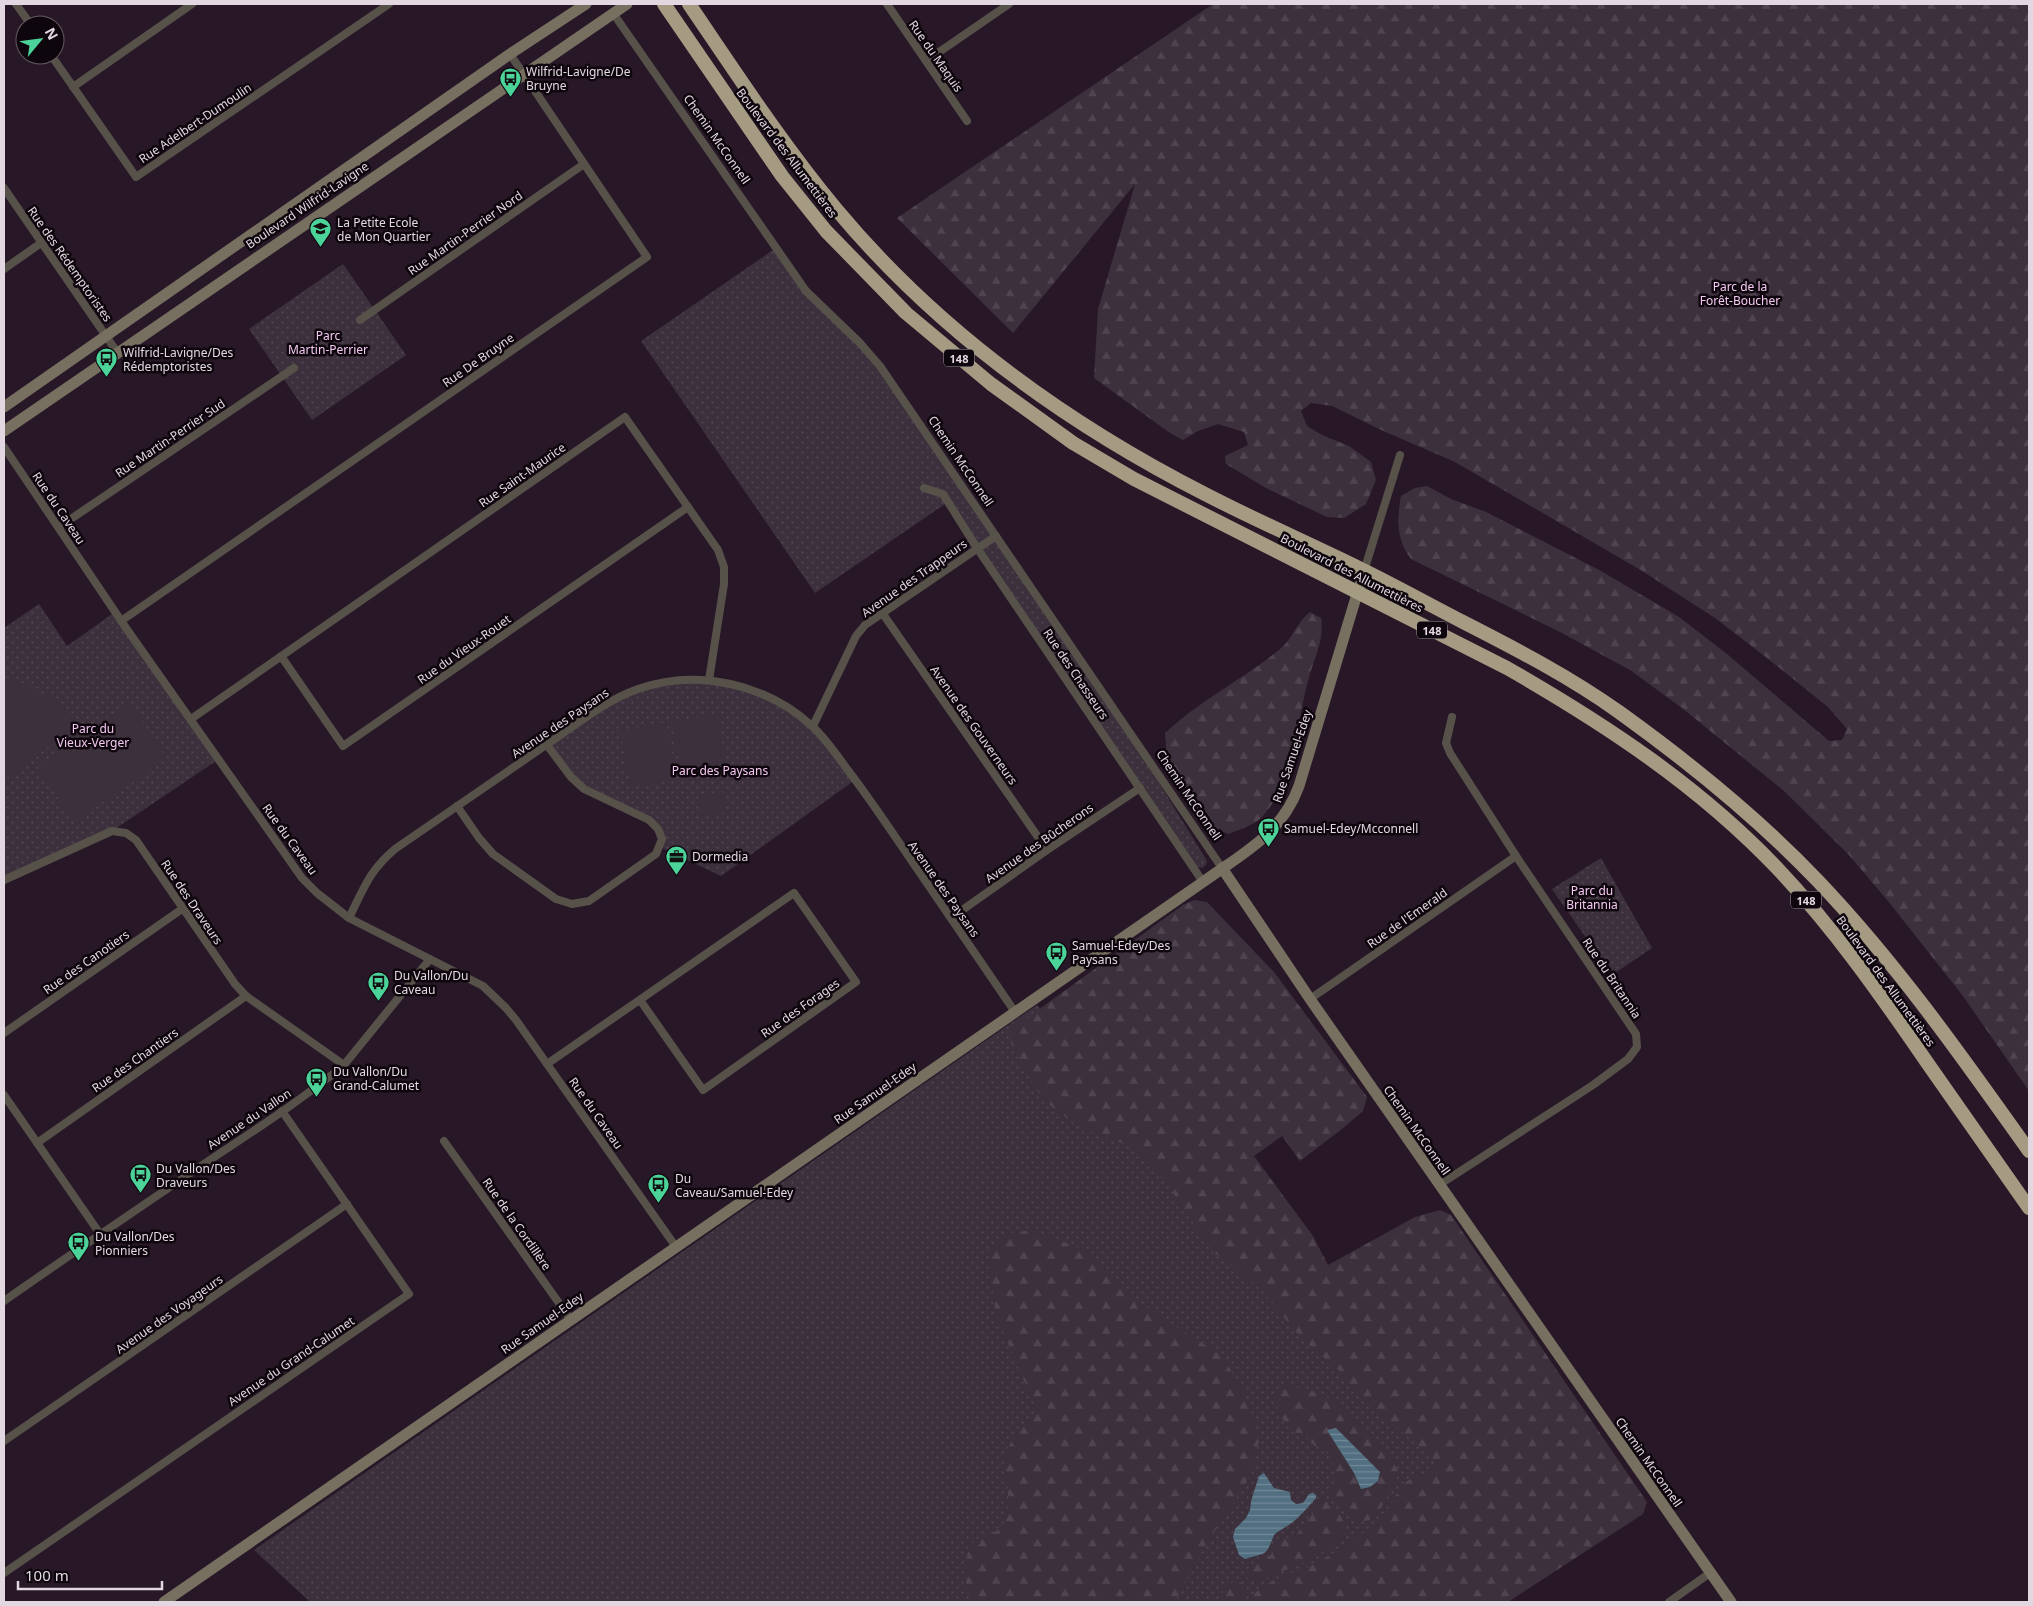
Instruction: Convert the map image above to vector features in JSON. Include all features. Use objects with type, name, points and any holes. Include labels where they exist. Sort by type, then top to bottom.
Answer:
[{"type":"highway","name":"Boulevard des Allumettières","points":[[664,4],[772,161],[826,231],[906,313],[951,352],[1035,417],[1073,443],[1134,479],[1507,668],[1568,704],[1649,757],[1699,796],[1740,832],[1782,873],[1842,944],[2029,1208]]},
{"type":"highway","name":"Boulevard des Allumettières","points":[[689,4],[766,117],[838,210],[919,297],[1006,370],[1101,435],[1146,462],[1203,493],[1364,571],[1505,643],[1576,684],[1659,741],[1752,816],[1819,881],[1858,925],[1954,1046],[2029,1151]]},
{"type":"street","points":[[16,4],[24,15]]},
{"type":"street","points":[[74,87],[192,4]]},
{"type":"street","name":"Rue Adelbert-Dumoulin","points":[[58,65],[136,177],[389,4]]},
{"type":"street","name":"Boulevard Wilfrid-Lavigne","points":[[4,406],[510,54],[586,4]]},
{"type":"street","name":"Boulevard Wilfrid-Lavigne","points":[[4,431],[627,4]]},
{"type":"street","name":"Rue du Maquis","points":[[886,4],[967,120]]},
{"type":"street","points":[[926,61],[1009,4]]},
{"type":"street","name":"Chemin McConnell","points":[[613,13],[795,276],[817,303],[860,343],[880,366],[1310,999],[1731,1602]]},
{"type":"street","name":"Rue De Bruyne","points":[[122,621],[647,257],[510,54]]},
{"type":"street","name":"Rue Martin-Perrier Nord","points":[[360,320],[584,164]]},
{"type":"street","name":"Rue des Rédemptoristes","points":[[4,188],[117,352]]},
{"type":"street","points":[[4,269],[41,243]]},
{"type":"street","name":"Rue Martin-Perrier Sud","points":[[59,527],[294,368]]},
{"type":"street","name":"Rue Saint-Maurice","points":[[191,719],[624,417],[718,550],[724,567],[709,680]]},
{"type":"street","name":"Rue du Caveau","points":[[4,447],[122,621],[302,878],[317,893],[349,918],[470,978],[495,997],[516,1020],[676,1247]]},
{"type":"street","name":"Rue Samuel-Edey","points":[[164,1602],[1203,882],[1271,831],[1288,812],[1293,801],[1400,455]]},
{"type":"street","name":"Rue des Chasseurs","points":[[924,488],[943,494],[977,548],[1203,882]]},
{"type":"street","name":"Rue du Vieux-Rouet","points":[[281,656],[343,746],[688,507]]},
{"type":"street","name":"Avenue des Trappeurs","points":[[812,726],[856,636],[865,625],[996,536]]},
{"type":"street","name":"Avenue des Gouverneurs","points":[[883,614],[1047,850]]},
{"type":"street","name":"Avenue des Paysans","points":[[349,918],[370,874],[395,849],[596,710],[638,689],[659,683],[683,680],[709,680],[757,692],[793,711],[812,726],[826,741],[1015,1012]]},
{"type":"street","name":"Rue du Britannia","points":[[1439,1185],[1598,1081],[1628,1059],[1637,1047],[1636,1034],[1516,856],[1450,753],[1446,743],[1452,717]]},
{"type":"street","points":[[457,806],[479,838],[494,854],[556,900],[572,904],[589,901],[656,854],[662,839],[658,829],[649,820],[584,789],[571,777],[546,745]]},
{"type":"street","name":"Avenue des Bûcherons","points":[[951,918],[1047,850],[1140,788]]},
{"type":"street","name":"Rue des Draveurs","points":[[4,880],[112,832],[126,833],[136,840],[182,909],[235,984],[246,996],[344,1065]]},
{"type":"street","name":"Rue de l'Emerald","points":[[1310,999],[1516,856]]},
{"type":"street","name":"Rue des Forages","points":[[546,1064],[794,893],[856,982],[703,1090],[640,1000]]},
{"type":"street","name":"Rue des Canotiers","points":[[4,1033],[182,909]]},
{"type":"street","name":"Avenue du Vallon","points":[[7,1299],[282,1111],[344,1065],[430,959]]},
{"type":"street","name":"Rue des Chantiers","points":[[37,1143],[246,996]]},
{"type":"street","points":[[4,1095],[100,1234]]},
{"type":"street","name":"Avenue du Grand-Calumet","points":[[4,1573],[409,1294],[282,1111]]},
{"type":"street","name":"Rue de la Cordillère","points":[[444,1140],[571,1320]]},
{"type":"street","name":"Avenue des Voyageurs","points":[[4,1440],[347,1204]]},
{"type":"street","points":[[4,1289],[7,1299]]},
{"type":"street","points":[[1669,1602],[1710,1573]]},
{"type":"green space","name":"Parc de la Forêt-Boucher","points":[[1213,4],[2029,4],[2029,1091],[1963,996],[1888,901],[1848,854],[1784,791],[1682,708],[1630,670],[1560,632],[1411,559],[1400,537],[1399,513],[1401,496],[1415,488],[1427,486],[1451,499],[1486,512],[1601,571],[1679,617],[1727,654],[1829,741],[1842,740],[1847,729],[1828,707],[1767,658],[1715,618],[1639,569],[1455,462],[1381,430],[1332,406],[1311,403],[1301,411],[1307,426],[1322,435],[1349,446],[1371,462],[1376,480],[1366,504],[1344,518],[1327,517],[1266,488],[1226,464],[1225,456],[1248,445],[1244,432],[1218,424],[1198,431],[1183,440],[1170,433],[1094,378],[1098,309],[1135,184],[1013,333],[897,218]]},
{"type":"green space","points":[[776,248],[795,276],[860,343],[1102,690],[1207,861],[1206,865],[1202,868],[1197,867],[948,502],[815,593],[641,341]]},
{"type":"green space","name":"Parc Martin-Perrier","points":[[343,264],[406,355],[312,420],[249,329]]},
{"type":"green space","name":"Parc du Vieux-Verger","points":[[39,604],[67,646],[115,612],[219,759],[112,831],[4,880],[4,628]]},
{"type":"green space","points":[[1310,612],[1321,618],[1321,634],[1308,681],[1288,770],[1273,803],[1262,817],[1251,825],[1228,834],[1206,824],[1167,757],[1165,733],[1178,721],[1279,650]]},
{"type":"green space","points":[[4,677],[18,681],[60,704],[75,727],[4,780]]},
{"type":"green space","name":"Parc des Paysans","points":[[709,680],[757,692],[814,728],[855,780],[721,876],[660,847],[658,829],[584,789],[547,745],[638,689]]},
{"type":"green space","points":[[130,703],[167,759],[74,821],[37,766]]},
{"type":"green space","points":[[717,714],[727,770],[682,778],[672,722]]},
{"type":"green space","points":[[666,722],[677,779],[631,787],[620,731]]},
{"type":"green space","points":[[723,792],[726,812],[701,816],[698,796]]},
{"type":"green space","name":"Parc du Britannia","points":[[1601,858],[1652,948],[1612,975],[1552,889]]},
{"type":"green space","points":[[1194,900],[1207,902],[1274,972],[1367,1097],[1363,1111],[1300,1161],[1282,1136],[1254,1156],[1313,1236],[1328,1265],[1415,1217],[1440,1210],[1451,1215],[1647,1502],[1643,1514],[1508,1602],[1245,1602],[1272,1581],[1312,1565],[1352,1541],[1384,1516],[1404,1484],[1413,1478],[1429,1474],[1436,1468],[1432,1456],[1355,1394],[1341,1372],[1301,1338],[1262,1290],[1211,1250],[1166,1182],[1141,1155],[1131,1146],[1082,1129],[1052,1107],[1035,1088],[1011,1043],[1009,1031],[1183,905]]},
{"type":"green space","points":[[1037,1005],[1280,1302],[1443,1457],[1467,1602],[310,1602],[254,1550]]},
{"type":"green space","points":[[1034,1230],[1084,1250],[1141,1304],[1222,1356],[1244,1391],[1259,1441],[1248,1480],[1203,1549],[1175,1602],[973,1602],[966,1585],[968,1545],[995,1532],[1005,1520],[1008,1492],[1003,1455],[1018,1432],[1038,1413],[996,1315],[989,1265],[991,1251],[1009,1233]]},
{"type":"green space","points":[[1285,1385],[1321,1393],[1342,1408],[1391,1456],[1398,1472],[1395,1484],[1375,1518],[1358,1523],[1337,1504],[1330,1491],[1337,1479],[1331,1458],[1324,1450],[1315,1446],[1303,1433],[1294,1433],[1280,1414],[1275,1391]]},
{"type":"green space","points":[[1325,1499],[1339,1513],[1347,1528],[1340,1538],[1331,1547],[1307,1561],[1258,1582],[1249,1580],[1246,1575],[1248,1569],[1272,1554],[1282,1539],[1294,1538]]},
{"type":"green space","points":[[1237,1581],[1247,1586],[1247,1591],[1236,1602],[1216,1602],[1228,1584]]},
{"type":"water","points":[[1336,1428],[1380,1472],[1378,1481],[1370,1487],[1361,1489],[1354,1473],[1327,1430]]},
{"type":"water","points":[[1264,1473],[1274,1488],[1290,1492],[1291,1500],[1296,1504],[1303,1503],[1309,1494],[1313,1493],[1316,1495],[1316,1498],[1294,1521],[1274,1535],[1267,1551],[1245,1559],[1239,1555],[1233,1537],[1235,1529],[1246,1518],[1250,1510],[1259,1476]]},
{"type":"place","name":"Wilfrid-Lavigne/De Bruyne","points":[[510,97]]},
{"type":"place","name":"La Petite Ecole de Mon Quartier","points":[[321,248]]},
{"type":"place","name":"Wilfrid-Lavigne/Des Rédemptoristes","points":[[107,378]]},
{"type":"place","name":"Samuel-Edey/Mcconnell","points":[[1268,847]]},
{"type":"place","name":"Dormedia","points":[[676,875]]},
{"type":"place","name":"Samuel-Edey/Des Paysans","points":[[1056,971]]},
{"type":"place","name":"Du Vallon/Du Caveau","points":[[378,1001]]},
{"type":"place","name":"Du Vallon/Du Grand-Calumet","points":[[317,1097]]},
{"type":"place","name":"Du Vallon/Des Draveurs","points":[[140,1194]]},
{"type":"place","name":"Du Caveau/Samuel-Edey","points":[[659,1204]]},
{"type":"place","name":"Du Vallon/Des Pionniers","points":[[79,1262]]}]
